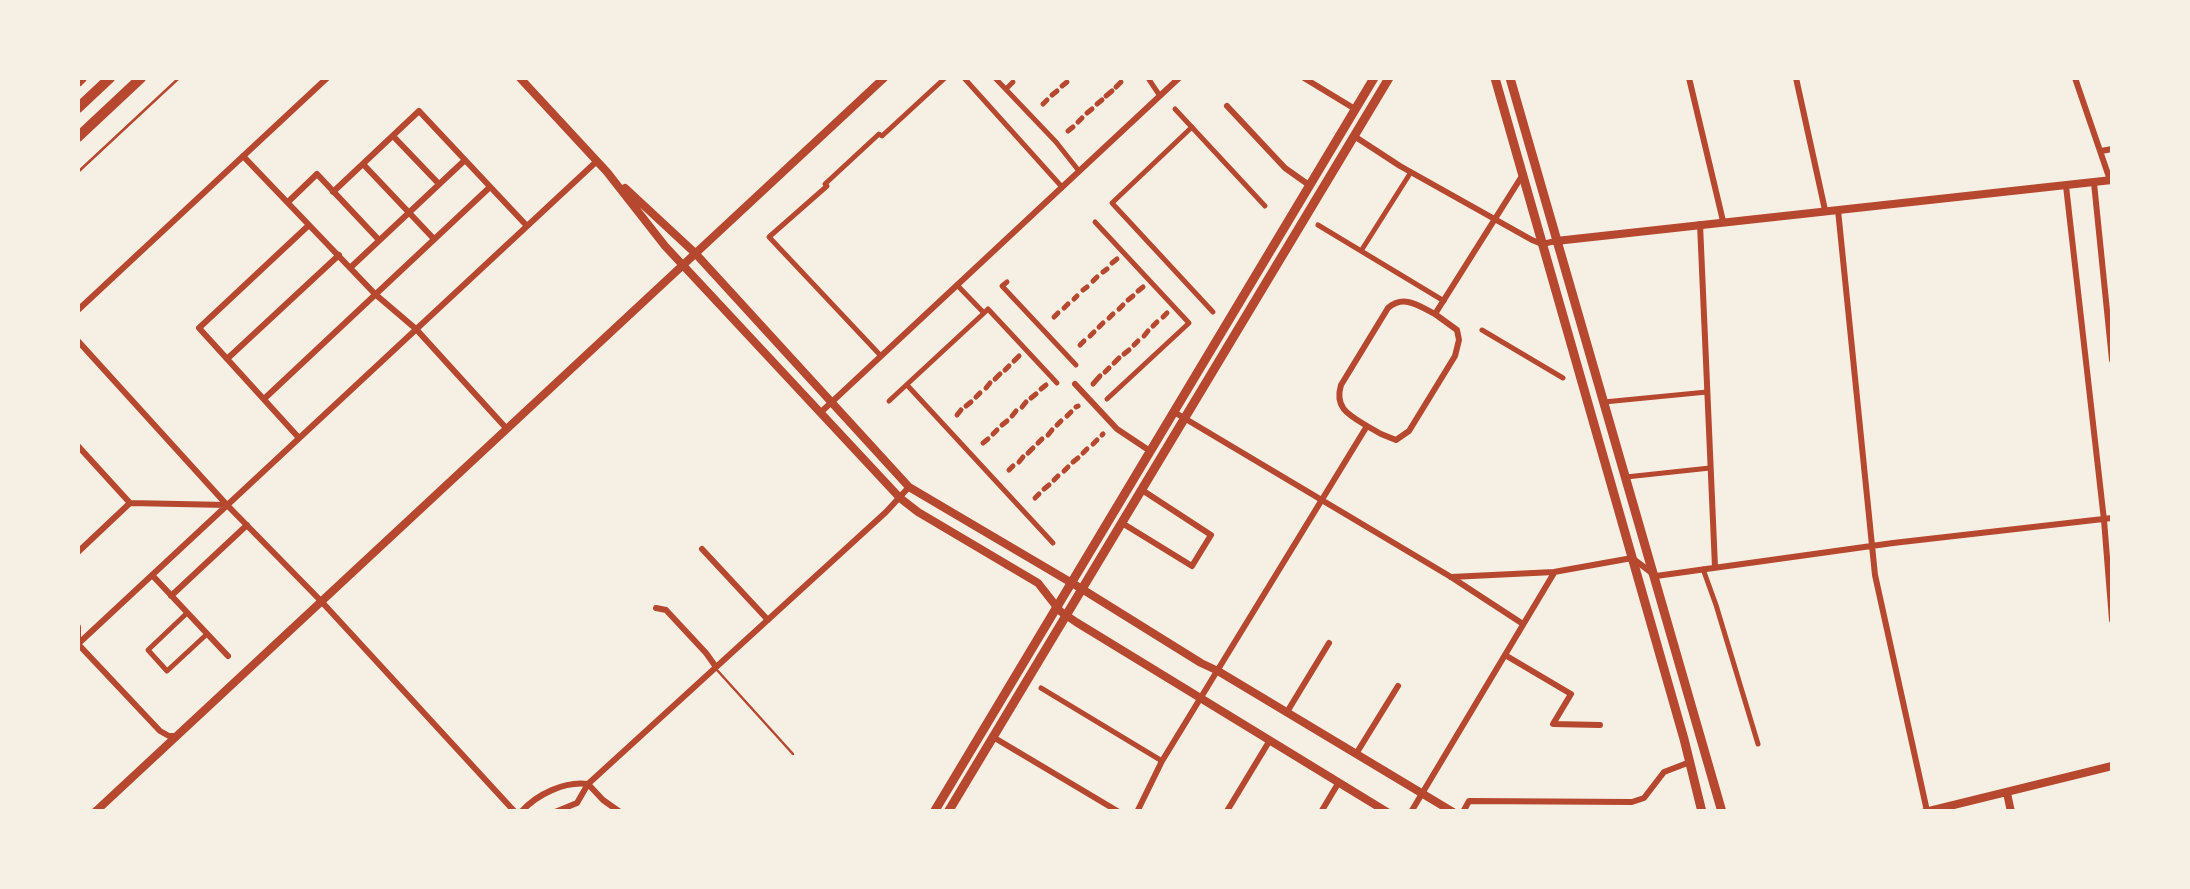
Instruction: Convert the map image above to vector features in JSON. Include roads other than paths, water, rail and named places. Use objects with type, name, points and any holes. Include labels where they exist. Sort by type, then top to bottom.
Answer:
[{"type":"main road","points":[[78,108],[110,78]]},
{"type":"main road","points":[[78,137],[141,78]]},
{"type":"main road","points":[[934,812],[1374,78]]},
{"type":"main road","points":[[948,812],[1389,78]]},
{"type":"main road","points":[[1494,78],[1702,812]]},
{"type":"main road","points":[[1510,78],[1722,812]]},
{"type":"street","points":[[78,310],[327,78]]},
{"type":"street","points":[[520,78],[598,161],[665,246],[900,498],[1038,583],[1066,615],[1388,812]]},
{"type":"street","points":[[95,812],[884,78]]},
{"type":"street","points":[[881,356],[770,237],[945,78]]},
{"type":"street","points":[[964,78],[1062,187]]},
{"type":"street","points":[[995,78],[1079,171]]},
{"type":"street","points":[[1148,78],[1160,96]]},
{"type":"street","points":[[820,413],[1180,78]]},
{"type":"street","points":[[1304,78],[1355,108]]},
{"type":"street","points":[[1689,78],[1722,221]]},
{"type":"street","points":[[1796,78],[1824,210]]},
{"type":"street","points":[[1354,136],[1494,220],[1542,244],[2111,180],[2075,78]]},
{"type":"street","points":[[1006,89],[1017,79]]},
{"type":"street","points":[[1030,115],[1052,95]]},
{"type":"street","points":[[1056,142],[1096,105]]},
{"type":"street","points":[[1227,106],[1285,168],[1309,185]]},
{"type":"street","points":[[1176,108],[1266,206]]},
{"type":"street","points":[[333,192],[420,111],[527,226]]},
{"type":"street","points":[[1192,127],[1112,203],[1213,312]]},
{"type":"street","points":[[393,136],[439,184]]},
{"type":"street","points":[[2101,151],[2112,149]]},
{"type":"street","points":[[244,156],[350,268],[416,329],[506,428]]},
{"type":"street","points":[[350,268],[464,160]]},
{"type":"street","points":[[78,644],[598,161]]},
{"type":"street","points":[[364,164],[434,239]]},
{"type":"street","points":[[607,172],[695,253],[909,487],[1453,812]]},
{"type":"street","points":[[1361,251],[1411,172]]},
{"type":"street","points":[[288,202],[317,174],[379,240]]},
{"type":"street","points":[[1435,314],[1522,175]]},
{"type":"street","points":[[2094,182],[2112,360]]},
{"type":"street","points":[[2066,186],[2108,519],[2112,620]]},
{"type":"street","points":[[264,399],[490,187]]},
{"type":"street","points":[[1838,210],[1875,575],[1926,811],[2112,766]]},
{"type":"street","points":[[1042,329],[1088,286],[1095,222]]},
{"type":"street","points":[[1700,224],[1715,568]]},
{"type":"street","points":[[300,438],[199,328],[309,225]]},
{"type":"street","points":[[1318,226],[1444,301]]},
{"type":"street","points":[[227,359],[339,256]]},
{"type":"street","points":[[1007,282],[1002,286],[1076,365]]},
{"type":"street","points":[[957,285],[984,313]]},
{"type":"street","points":[[1088,286],[1138,340]]},
{"type":"street","points":[[1407,300],[1435,314],[1457,330],[1458,346],[1409,432],[1396,440],[1344,412],[1339,402],[1341,385],[1388,308],[1407,300]]},
{"type":"street","points":[[1704,304],[1715,304]]},
{"type":"street","points":[[888,402],[988,309],[990,384],[1019,410],[971,454]]},
{"type":"street","points":[[1068,356],[1113,314]]},
{"type":"street","points":[[1092,384],[1138,340],[1189,322],[1107,399]]},
{"type":"street","points":[[1482,330],[1564,378]]},
{"type":"street","points":[[78,342],[518,812],[534,798],[572,784],[588,784],[620,812]]},
{"type":"street","points":[[907,384],[1053,543]]},
{"type":"street","points":[[944,425],[990,384]]},
{"type":"street","points":[[1074,384],[1117,429],[1150,451]]},
{"type":"street","points":[[1604,402],[1707,392]]},
{"type":"street","points":[[1174,412],[1523,624]]},
{"type":"street","points":[[1137,812],[1162,761],[1367,426]]},
{"type":"street","points":[[997,482],[1042,439]]},
{"type":"street","points":[[78,446],[130,503]]},
{"type":"street","points":[[1710,448],[1719,447]]},
{"type":"street","points":[[1022,509],[1068,467]]},
{"type":"street","points":[[1626,478],[1710,468]]},
{"type":"street","points":[[555,812],[577,803],[588,784],[909,487]]},
{"type":"street","points":[[1122,523],[1192,566],[1210,534],[1142,490]]},
{"type":"street","points":[[78,552],[130,503],[227,505]]},
{"type":"street","points":[[1451,577],[1554,572],[1632,558],[1656,576],[2108,519]]},
{"type":"street","points":[[171,596],[248,526]]},
{"type":"street","points":[[702,548],[768,620]]},
{"type":"street","points":[[1703,569],[1758,744]]},
{"type":"street","points":[[1410,812],[1554,572]]},
{"type":"street","points":[[152,576],[228,656]]},
{"type":"street","points":[[656,608],[666,610],[716,667]]},
{"type":"street","points":[[188,613],[148,650],[167,671],[207,634]]},
{"type":"street","points":[[78,627],[78,644],[160,731],[176,736]]},
{"type":"street","points":[[1287,712],[1329,642]]},
{"type":"street","points":[[1505,654],[1571,694],[1554,724],[1600,725]]},
{"type":"street","points":[[1356,754],[1398,686]]},
{"type":"street","points":[[1041,688],[1162,761]]},
{"type":"street","points":[[994,736],[1119,812]]},
{"type":"street","points":[[1226,811],[1270,740]]},
{"type":"street","points":[[1462,812],[1469,801],[1632,802],[1644,798],[1664,772],[1690,762]]},
{"type":"street","points":[[1321,812],[1339,782]]},
{"type":"street","points":[[2006,793],[2011,812]]},
{"type":"lane","points":[[78,172],[179,78]]},
{"type":"lane","points":[[716,667],[793,754]]}]
